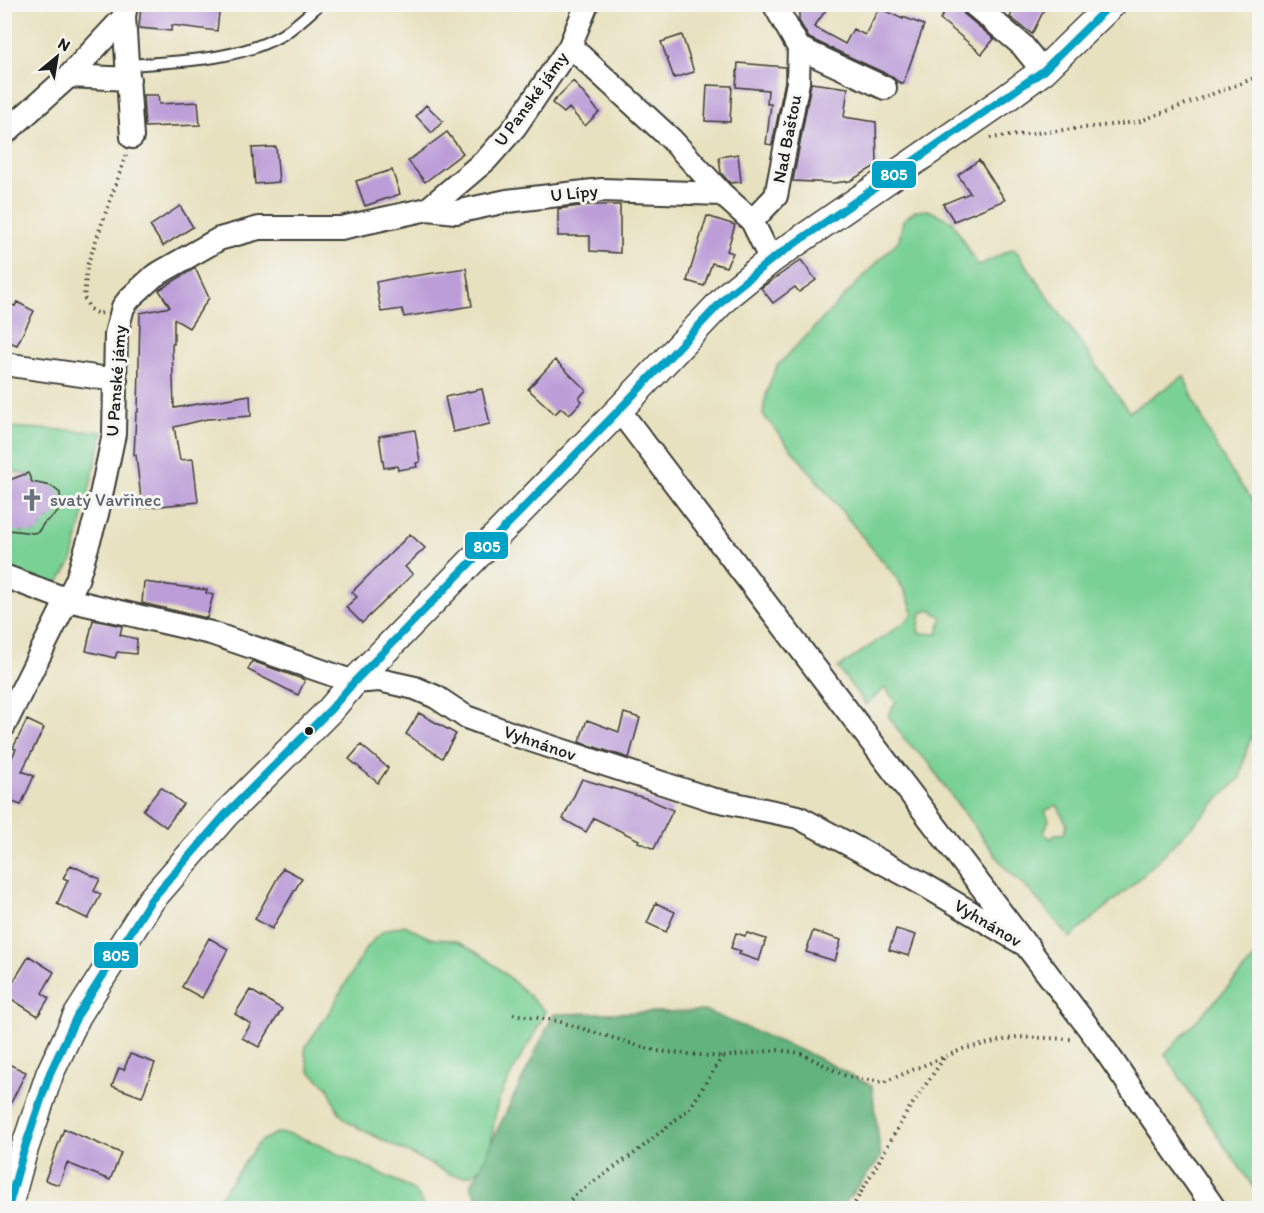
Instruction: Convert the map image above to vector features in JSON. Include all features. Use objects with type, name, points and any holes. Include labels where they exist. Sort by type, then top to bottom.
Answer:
[{"type":"street","name":"U Panské jámy","points":[[4,726],[77,580],[97,514],[114,434],[116,334],[123,307],[130,298],[154,276],[219,239],[259,228],[341,228],[428,209],[487,159],[501,143],[532,103],[570,46],[587,4]]},
{"type":"street","points":[[774,4],[799,48],[885,88]]},
{"type":"street","points":[[973,4],[1022,45],[1043,71]]},
{"type":"street","points":[[8,1209],[23,1153],[50,1073],[77,1016],[152,900],[226,814],[331,709],[354,682],[729,294],[771,260],[1043,71],[1112,4]]},
{"type":"street","points":[[125,11],[132,137]]},
{"type":"street","points":[[4,134],[69,76],[125,11]]},
{"type":"street","points":[[570,46],[672,139],[722,194],[752,221],[771,260]]},
{"type":"street","name":"Nad Baštou","points":[[752,221],[776,196],[798,82],[799,48]]},
{"type":"street","points":[[69,76],[128,72]]},
{"type":"street","name":"U Lípy","points":[[428,209],[456,212],[507,201],[602,190],[722,194]]},
{"type":"street","points":[[4,364],[116,380]]},
{"type":"street","name":"Vyhnánov","points":[[619,410],[1029,947]]},
{"type":"street","points":[[4,576],[68,600],[211,633],[354,682]]},
{"type":"street","name":"Vyhnánov","points":[[354,682],[380,680],[416,688],[436,697],[466,717],[521,737],[711,799],[798,817],[921,883],[1029,947]]},
{"type":"street","points":[[1029,947],[1098,1040],[1214,1209]]},
{"type":"lane","points":[[128,72],[253,49],[282,35],[320,4]]},
{"type":"path","points":[[986,139],[1138,122],[1260,76]]},
{"type":"path","points":[[98,314],[90,309],[84,298],[87,266],[132,137]]},
{"type":"path","points":[[513,1014],[557,1022],[656,1051],[722,1057],[777,1050],[800,1053],[848,1077],[884,1082],[963,1048],[1017,1037],[1098,1040]]},
{"type":"path","points":[[852,1209],[907,1112],[945,1056]]},
{"type":"path","points":[[562,1209],[576,1194],[635,1153],[690,1108],[722,1057]]},
{"type":"green space","points":[[928,210],[952,221],[978,266],[1014,248],[1129,412],[1184,376],[1216,445],[1231,471],[1259,510],[1259,720],[1247,748],[1240,778],[1137,881],[1070,938],[1031,892],[1006,869],[930,764],[906,741],[888,716],[896,702],[885,688],[866,705],[838,668],[905,622],[913,614],[910,603],[894,575],[763,415],[767,390],[777,366],[899,240],[903,220],[915,211]],"holes":[[[930,610],[942,617],[938,634],[918,633],[921,613]],[[1057,805],[1067,825],[1064,834],[1055,834],[1051,839],[1044,833],[1049,819],[1045,811]]]},
{"type":"green space","points":[[4,427],[103,432],[72,562],[56,586],[5,569],[5,516],[21,532],[24,530],[35,533],[46,517],[50,519],[55,489],[52,487],[50,490],[38,483],[23,484],[28,473],[8,470],[6,466],[5,469]]},
{"type":"green space","points":[[405,925],[430,938],[454,941],[481,955],[545,1011],[498,1102],[487,1159],[479,1169],[468,1176],[450,1174],[351,1124],[337,1109],[328,1087],[310,1072],[305,1054],[306,1046],[330,1011],[365,950],[385,930]]},
{"type":"green space","points":[[1259,954],[1259,1195],[1165,1054]]},
{"type":"green space","points":[[706,1011],[814,1056],[872,1086],[881,1157],[841,1208],[485,1208],[470,1186],[484,1163],[489,1147],[554,1014]]},
{"type":"green space","points":[[276,1133],[290,1134],[310,1141],[405,1185],[417,1194],[423,1208],[212,1208],[259,1142]]},
{"type":"building","points":[[141,4],[220,4],[217,31],[172,25],[171,31],[139,28]]},
{"type":"building","points":[[799,4],[830,4],[814,27],[845,44],[853,29],[865,35],[879,8],[903,19],[903,17],[924,25],[903,84],[891,76],[809,38],[799,21]]},
{"type":"building","points":[[951,4],[960,4],[964,14],[994,39],[982,54],[940,19]]},
{"type":"building","points":[[1017,4],[1047,4],[1032,34],[1010,17]]},
{"type":"building","points":[[682,35],[694,72],[674,78],[661,42]]},
{"type":"building","points":[[738,63],[785,67],[785,81],[772,145],[766,144],[771,104],[767,104],[768,90],[736,87]]},
{"type":"building","points":[[573,81],[599,112],[585,126],[569,108],[564,113],[552,103]]},
{"type":"building","points":[[811,83],[848,88],[844,117],[876,122],[877,165],[850,181],[834,183],[793,181]]},
{"type":"building","points":[[707,85],[732,86],[730,122],[705,121]]},
{"type":"building","points":[[143,95],[158,95],[159,104],[198,102],[200,125],[145,127]]},
{"type":"building","points":[[426,105],[443,121],[432,133],[416,116]]},
{"type":"building","points":[[447,132],[463,153],[425,182],[408,161]]},
{"type":"building","points":[[276,147],[279,182],[255,184],[252,148]]},
{"type":"building","points":[[738,154],[741,182],[730,183],[721,173],[719,157]]},
{"type":"building","points":[[979,160],[1005,200],[954,221],[943,204],[970,193],[958,175]]},
{"type":"building","points":[[392,170],[400,194],[365,206],[356,181]]},
{"type":"building","points":[[587,205],[620,205],[620,253],[590,251],[590,236],[558,236],[558,209]]},
{"type":"building","points":[[180,206],[193,227],[163,246],[150,226]]},
{"type":"building","points":[[707,216],[735,225],[727,251],[733,253],[726,267],[712,263],[704,286],[687,281]]},
{"type":"building","points":[[801,260],[816,280],[799,292],[795,287],[773,303],[761,288]]},
{"type":"building","points":[[195,268],[209,298],[189,328],[174,319],[174,344],[172,344],[174,408],[250,395],[251,416],[207,419],[174,427],[180,460],[193,459],[198,502],[142,508],[136,455],[134,455],[136,413],[138,412],[140,313],[170,307],[159,290]]},
{"type":"building","points":[[466,268],[472,306],[404,317],[402,309],[381,312],[376,282]]},
{"type":"building","points":[[17,302],[34,311],[17,345],[4,340],[4,320],[12,305],[15,306]]},
{"type":"building","points":[[555,360],[586,390],[579,398],[582,401],[569,415],[561,408],[555,414],[528,389]]},
{"type":"building","points":[[482,389],[490,424],[453,432],[445,397]]},
{"type":"building","points":[[415,430],[420,462],[416,463],[417,467],[398,470],[397,466],[384,468],[379,436]]},
{"type":"building","name":"svatý Vavřinec","points":[[28,473],[32,482],[51,486],[60,493],[61,505],[57,513],[44,523],[38,532],[33,533],[9,530],[4,516],[4,482]]},
{"type":"building","points":[[410,534],[425,548],[405,567],[413,574],[362,623],[346,607],[357,597],[352,592]]},
{"type":"building","points":[[144,582],[207,590],[206,593],[213,595],[207,618],[142,603]]},
{"type":"building","points":[[93,620],[122,626],[120,635],[137,639],[136,654],[117,652],[115,658],[86,651]]},
{"type":"building","points":[[252,661],[305,680],[298,695],[248,670]]},
{"type":"building","points":[[419,713],[456,734],[442,758],[406,734]]},
{"type":"building","points":[[624,713],[640,718],[629,758],[579,742],[587,720],[619,732]]},
{"type":"building","points":[[27,720],[44,728],[22,771],[34,776],[21,805],[4,799],[4,774],[16,749],[13,748]]},
{"type":"building","points":[[361,745],[388,768],[378,783],[349,759]]},
{"type":"building","points":[[582,779],[648,799],[673,810],[654,849],[594,818],[586,832],[563,819]]},
{"type":"building","points":[[161,787],[183,804],[166,827],[143,810]]},
{"type":"building","points":[[71,865],[100,879],[94,891],[101,894],[88,919],[57,904],[68,880],[63,878]]},
{"type":"building","points":[[283,868],[302,878],[272,929],[255,919]]},
{"type":"building","points":[[656,903],[675,912],[666,932],[647,923]]},
{"type":"building","points":[[896,929],[916,935],[909,956],[889,950]]},
{"type":"building","points":[[813,931],[841,940],[835,961],[806,952]]},
{"type":"building","points":[[736,933],[745,936],[747,933],[766,939],[759,961],[739,954],[741,951],[731,948]]},
{"type":"building","points":[[209,938],[228,949],[202,998],[182,987]]},
{"type":"building","points":[[29,956],[54,972],[42,993],[49,998],[38,1016],[5,995]]},
{"type":"building","points":[[250,990],[282,1009],[259,1047],[242,1038],[251,1024],[235,1014]]},
{"type":"building","points":[[130,1054],[155,1063],[142,1097],[112,1086],[119,1068],[124,1070]]},
{"type":"building","points":[[4,1062],[26,1072],[4,1117]]},
{"type":"building","points":[[64,1129],[121,1153],[110,1180],[67,1163],[59,1185],[45,1180]]},
{"type":"transit line","name":"805","points":[[8,1208],[23,1153],[50,1073],[77,1016],[151,900],[226,814],[331,709],[354,682],[729,294],[771,260],[1043,71],[1111,4]]},
{"type":"place","name":"svatý Vavřinec","points":[[32,500]]}]
